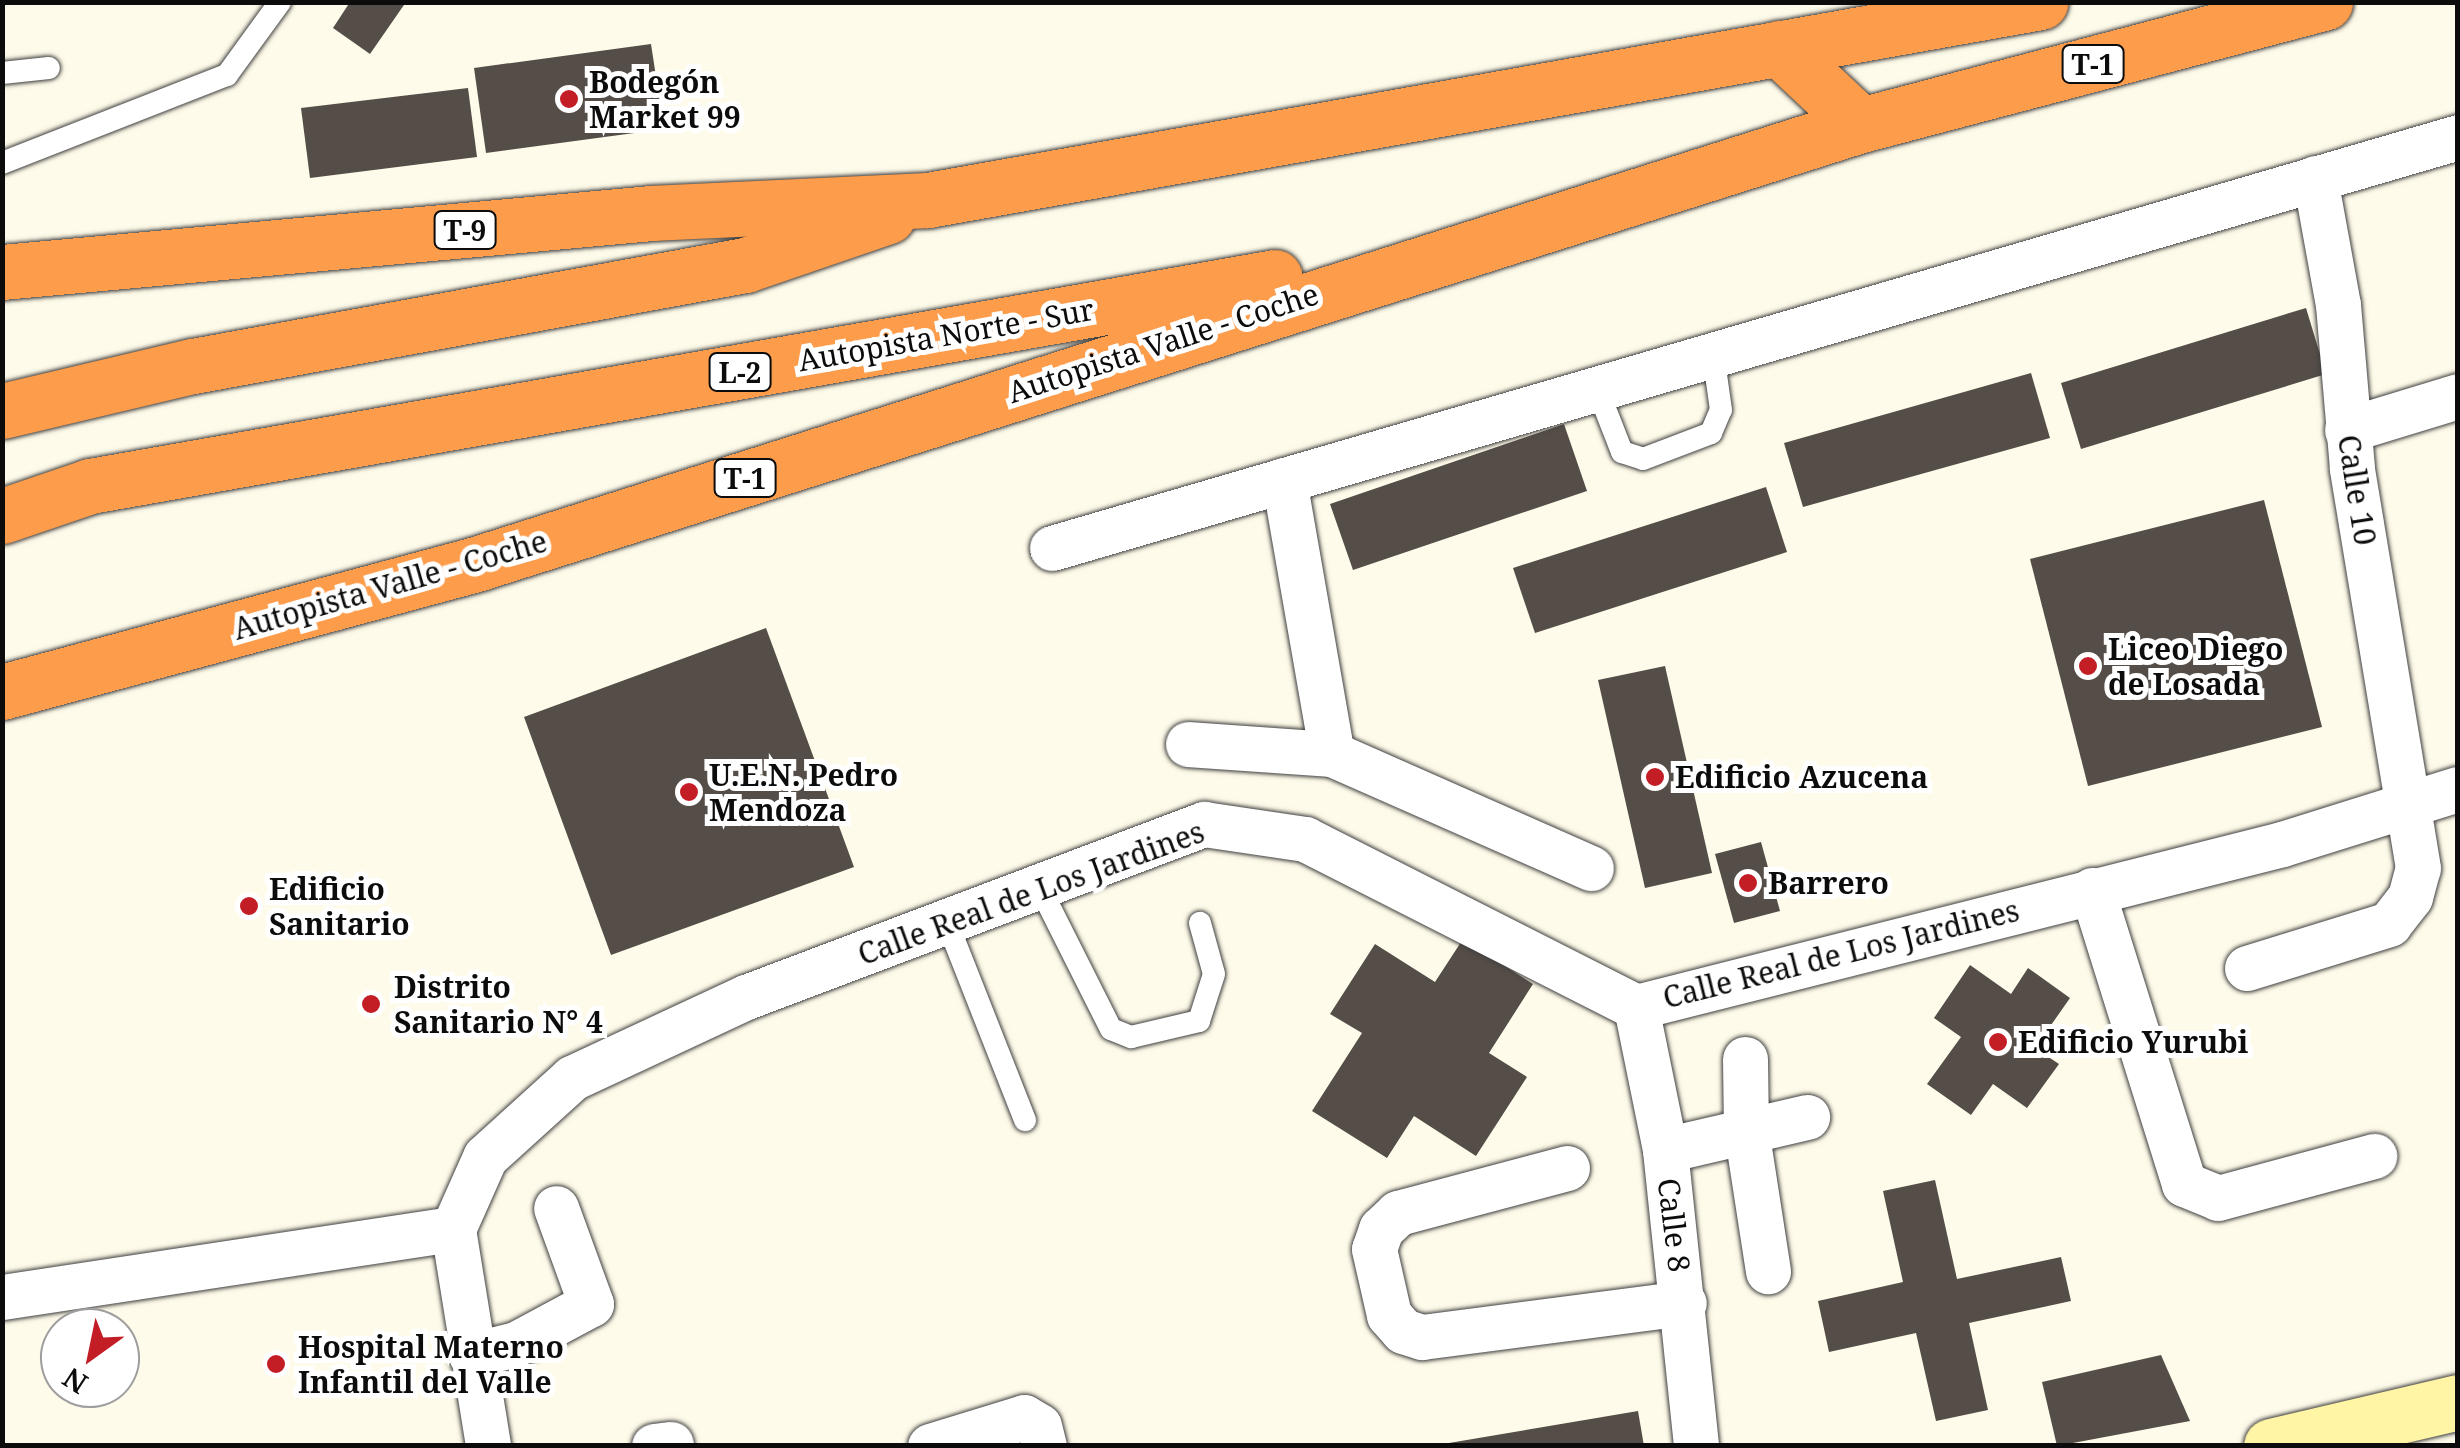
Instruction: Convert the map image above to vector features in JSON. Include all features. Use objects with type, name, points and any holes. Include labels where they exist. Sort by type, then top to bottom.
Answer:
[{"type":"highway","name":"T-1","points":[[928,200],[2041,2]]},
{"type":"highway","name":"Autopista Valle - Coche","points":[[2,692],[476,564],[1480,241],[1861,125],[2325,2]]},
{"type":"highway","points":[[1779,48],[1861,125]]},
{"type":"highway","points":[[2,410],[193,366],[745,265],[928,200]]},
{"type":"highway","name":"T-9","points":[[2,272],[651,213],[928,200]]},
{"type":"highway","name":"Autopista Norte - Sur","points":[[2,516],[90,486],[1480,241]]},
{"type":"main road","points":[[2272,1446],[2458,1402]]},
{"type":"street","points":[[1052,548],[2458,137]]},
{"type":"street","name":"Calle 10","points":[[2247,968],[2389,924],[2402,911],[2418,868],[2347,430],[2338,305],[2316,178]]},
{"type":"street","points":[[2347,430],[2458,396]]},
{"type":"street","points":[[1284,480],[1332,754]]},
{"type":"street","points":[[1188,744],[1332,754],[1591,868]]},
{"type":"street","name":"Calle Real de Los Jardines","points":[[453,1229],[484,1157],[572,1078],[746,997],[1204,824],[1305,839],[1636,1007],[2282,844],[2458,789]]},
{"type":"street","points":[[2092,890],[2184,1184],[2218,1198],[2374,1156]]},
{"type":"street","name":"Calle 8","points":[[1636,1007],[1665,1150],[1696,1446]]},
{"type":"street","points":[[1745,1059],[1746,1129],[1768,1271]]},
{"type":"street","points":[[1665,1150],[1806,1117]]},
{"type":"street","points":[[1566,1168],[1398,1214],[1382,1228],[1374,1249],[1396,1324],[1422,1338],[1684,1303]]},
{"type":"street","points":[[471,1355],[516,1344],[590,1304],[556,1208]]},
{"type":"street","points":[[2,1297],[453,1229],[488,1446]]},
{"type":"street","points":[[930,1446],[1024,1417],[1040,1426],[1044,1446]]},
{"type":"lane","points":[[2,163],[227,75],[280,2]]},
{"type":"lane","points":[[2,73],[49,68]]},
{"type":"lane","points":[[1597,388],[1622,452],[1642,460],[1711,433],[1721,410],[1713,354]]},
{"type":"lane","points":[[1039,886],[1112,1029],[1131,1037],[1199,1022],[1214,974],[1200,923]]},
{"type":"lane","points":[[946,922],[1025,1120]]},
{"type":"building","points":[[350,2],[406,2],[370,54],[333,28]]},
{"type":"building","name":"Bodegón Market 99","points":[[651,44],[664,129],[486,153],[474,68]]},
{"type":"building","points":[[468,88],[477,157],[310,178],[301,108]]},
{"type":"building","points":[[2306,308],[2326,374],[2081,449],[2061,383]]},
{"type":"building","points":[[2031,373],[2050,438],[1803,507],[1784,443]]},
{"type":"building","points":[[1564,424],[1587,491],[1353,570],[1330,504]]},
{"type":"building","points":[[1766,487],[1787,552],[1535,633],[1513,568]]},
{"type":"building","points":[[2264,500],[2322,727],[2088,786],[2030,559]]},
{"type":"building","name":"U.E.N. Pedro Mendoza","points":[[766,628],[854,867],[611,955],[524,717]]},
{"type":"building","name":"Edificio Azucena","points":[[1665,666],[1712,873],[1645,888],[1598,680]]},
{"type":"building","name":"Barrero","points":[[1761,842],[1780,911],[1734,923],[1715,854]]},
{"type":"building","points":[[1463,939],[1533,984],[1489,1053],[1527,1077],[1476,1156],[1414,1116],[1387,1158],[1312,1111],[1362,1033],[1330,1014],[1375,944],[1435,982]]},
{"type":"building","name":"Edificio Yurubi","points":[[1970,965],[2011,994],[2028,968],[2070,998],[2035,1048],[2059,1064],[2027,1108],[1993,1084],[1971,1115],[1927,1084],[1961,1037],[1934,1018]]},
{"type":"building","points":[[1935,1180],[1957,1279],[2061,1257],[2071,1301],[1969,1323],[1988,1410],[1936,1421],[1916,1333],[1829,1352],[1818,1301],[1903,1282],[1883,1191]]},
{"type":"building","points":[[2161,1355],[2190,1421],[2057,1446],[2042,1382]]},
{"type":"building","points":[[1638,1411],[1644,1446],[1449,1446],[1449,1443]]},
{"type":"place","name":"Bodegón Market 99","points":[[569,99]]},
{"type":"place","name":"Liceo Diego de Losada","points":[[2088,666]]},
{"type":"place","name":"Edificio Azucena","points":[[1655,777]]},
{"type":"place","name":"U.E.N. Pedro Mendoza","points":[[689,792]]},
{"type":"place","name":"Barrero","points":[[1748,883]]},
{"type":"place","name":"Edificio Sanitario","points":[[249,906]]},
{"type":"place","name":"Distrito Sanitario N° 4","points":[[371,1004]]},
{"type":"place","name":"Edificio Yurubi","points":[[1998,1042]]},
{"type":"place","name":"Hospital Materno Infantil del Valle","points":[[276,1364]]}]
